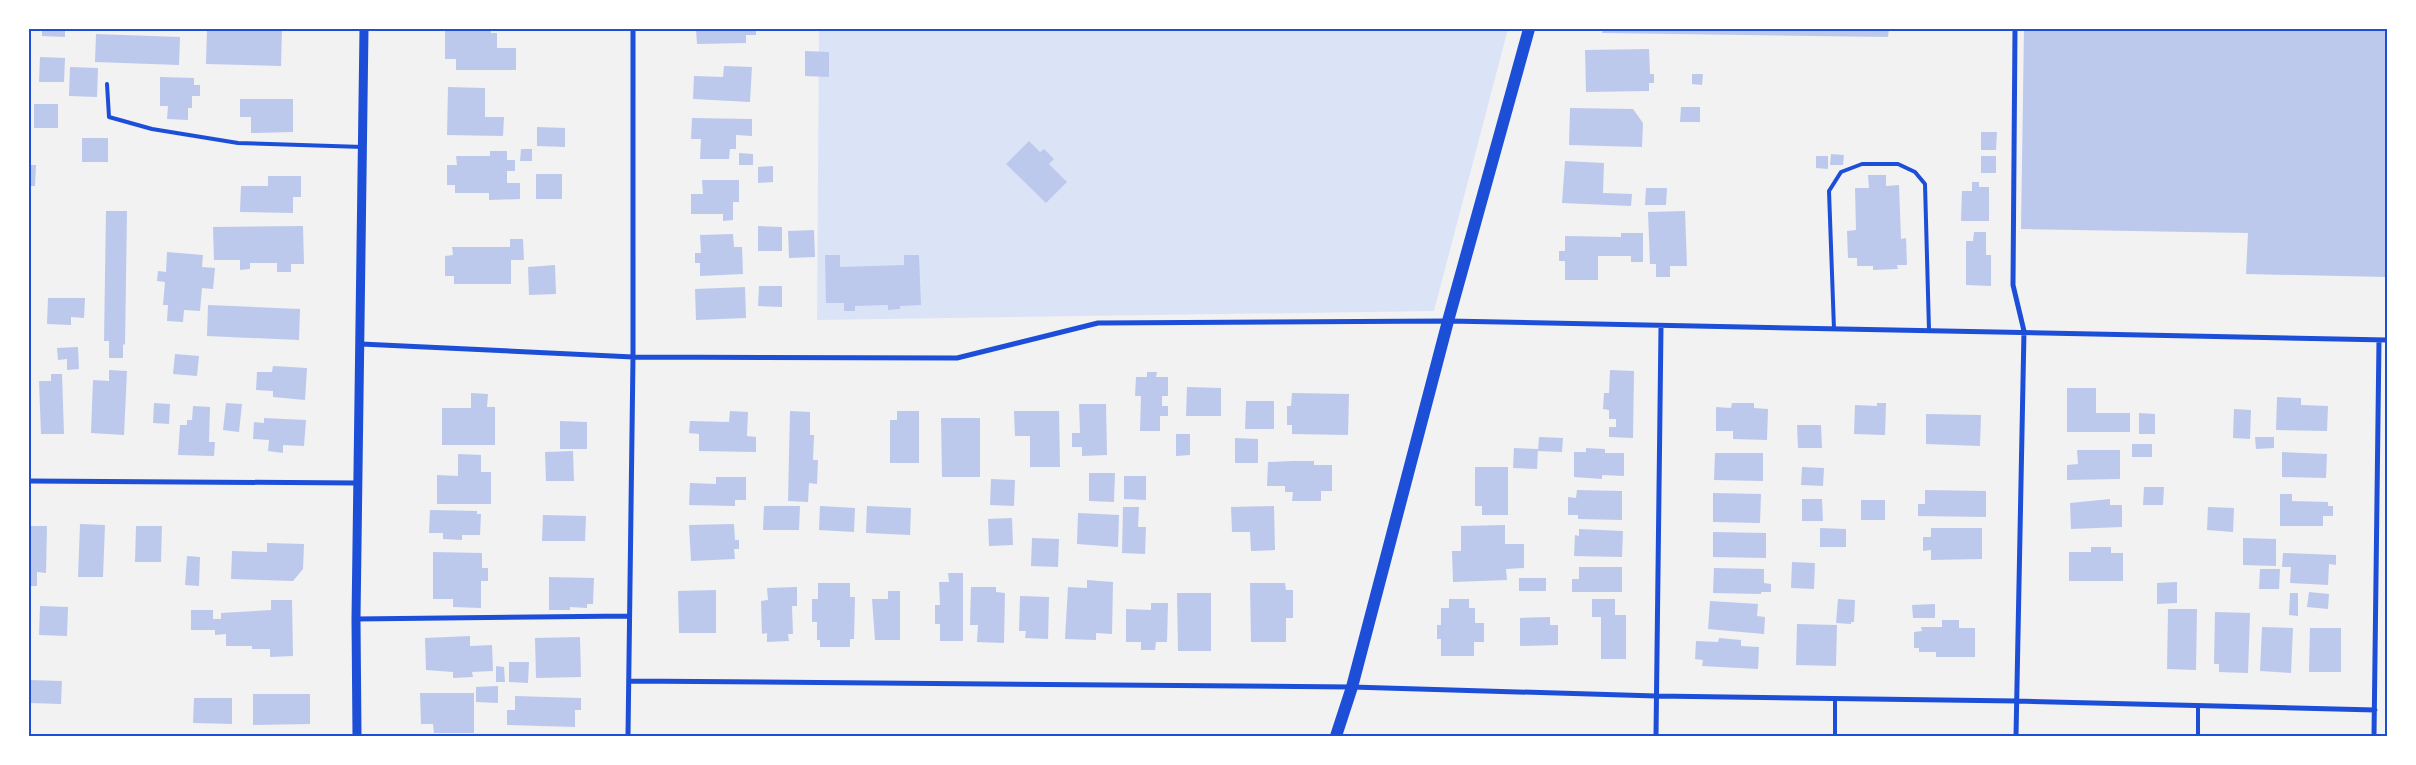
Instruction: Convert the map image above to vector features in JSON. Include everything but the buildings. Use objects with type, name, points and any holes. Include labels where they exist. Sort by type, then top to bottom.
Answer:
[{"type":"main road","points":[[1336,736],[1352,687],[1448,321],[1529,29]]},
{"type":"street","points":[[357,736],[356,619],[364,29]]},
{"type":"street","points":[[628,736],[633,357],[633,29]]},
{"type":"street","points":[[2015,29],[2013,286],[2024,332],[2016,736]]},
{"type":"street","points":[[361,344],[633,357],[958,358],[1098,323],[1448,321],[1661,327],[1929,330],[2387,340]]},
{"type":"street","points":[[1656,736],[1661,327]]},
{"type":"street","points":[[2374,736],[2379,340]]},
{"type":"street","points":[[29,481],[359,483]]},
{"type":"street","points":[[356,619],[629,616]]},
{"type":"street","points":[[628,681],[1352,687],[1656,696],[2016,701],[2375,710]]},
{"type":"lane","points":[[107,84],[109,117],[152,128],[238,142],[363,147]]},
{"type":"lane","points":[[1834,329],[1829,191],[1841,172],[1862,164],[1898,164],[1915,172],[1926,184],[1929,330]]},
{"type":"lane","points":[[1835,699],[1835,736]]},
{"type":"lane","points":[[2198,706],[2198,736]]},
{"type":"shaded area","points":[[819,29],[1508,29],[1434,311],[817,320]]}]
